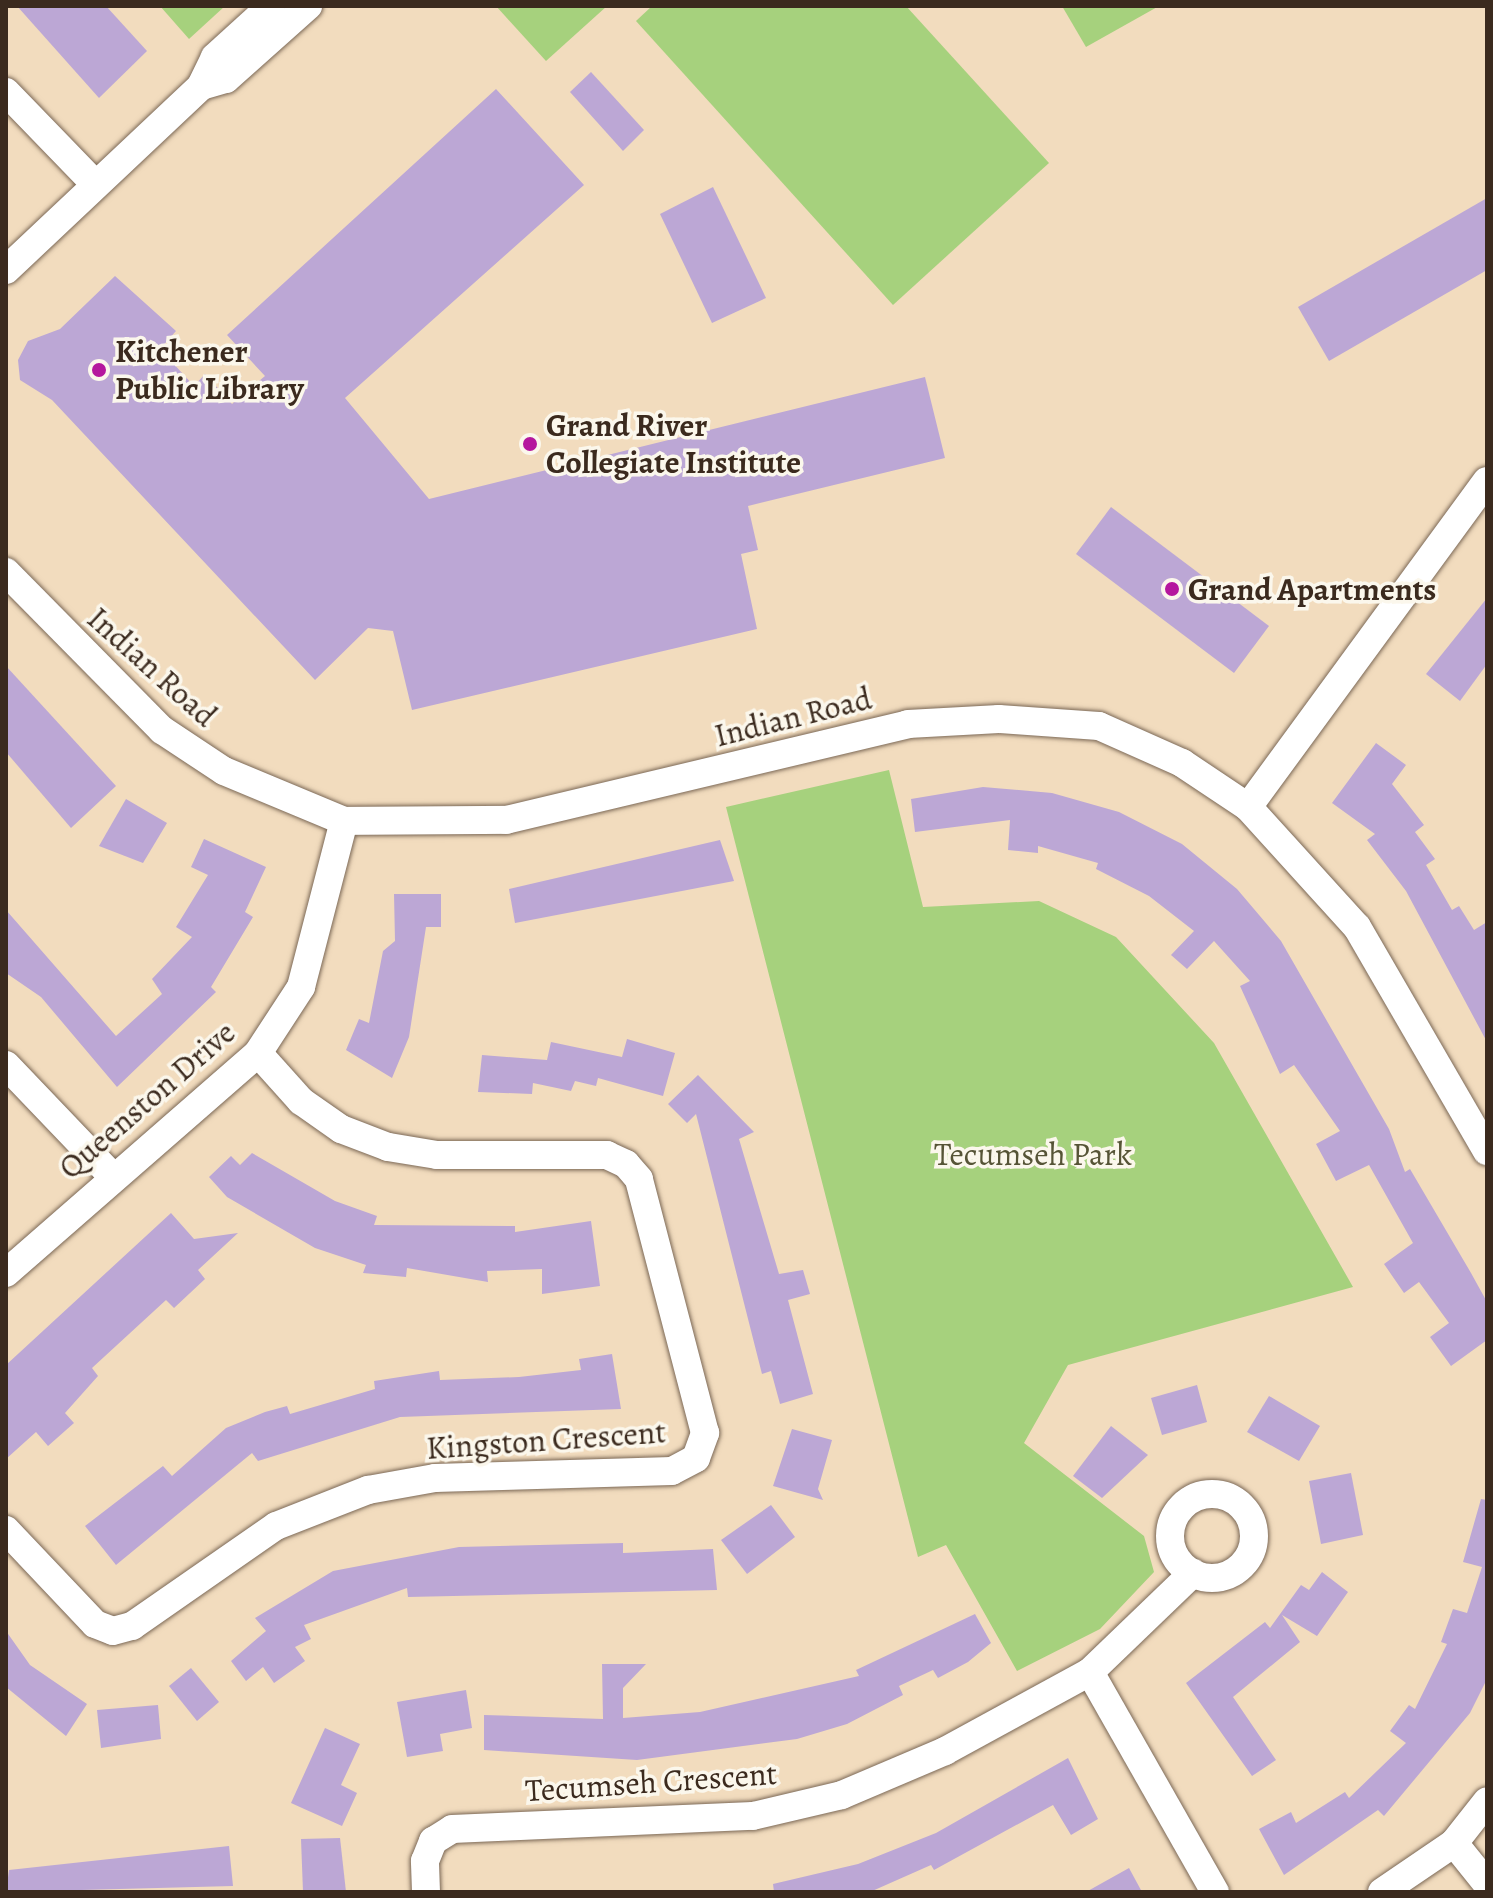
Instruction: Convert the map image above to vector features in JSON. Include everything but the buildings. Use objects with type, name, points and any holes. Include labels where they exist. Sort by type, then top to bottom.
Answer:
[{"type":"street","points":[[6,270],[201,86],[215,57],[271,6]]},
{"type":"street","points":[[201,86],[226,79],[308,6]]},
{"type":"street","points":[[6,92],[96,185]]},
{"type":"street","points":[[1248,807],[1487,481]]},
{"type":"street","name":"Indian Road","points":[[6,572],[162,730],[224,771],[344,821],[506,820],[908,724],[999,719],[1099,726],[1182,763],[1248,807],[1357,927],[1487,1151]]},
{"type":"street","name":"Queenston Drive","points":[[6,1273],[111,1175],[258,1053],[301,987],[344,821]]},
{"type":"street","name":"Kingston Crescent","points":[[6,1530],[95,1624],[113,1631],[132,1626],[276,1526],[368,1490],[435,1478],[672,1471],[696,1458],[705,1433],[639,1179],[626,1164],[607,1155],[437,1155],[388,1147],[341,1129],[301,1101],[258,1053]]},
{"type":"street","points":[[6,1065],[111,1175]]},
{"type":"street","name":"Tecumseh Crescent","points":[[426,1892],[425,1861],[433,1841],[452,1829],[753,1816],[842,1795],[945,1751],[1090,1672],[1193,1573]]},
{"type":"street","points":[[1090,1672],[1215,1892]]},
{"type":"street","points":[[1382,1892],[1454,1843],[1487,1801]]},
{"type":"street","points":[[1454,1843],[1487,1884]]},
{"type":"green space","points":[[160,6],[225,6],[189,39]]},
{"type":"green space","points":[[496,6],[607,6],[546,61]]},
{"type":"green space","points":[[652,6],[906,6],[1049,163],[893,305],[636,21]]},
{"type":"green space","points":[[1062,6],[1159,6],[1086,47]]},
{"type":"green space","name":"Tecumseh Park","points":[[889,770],[923,907],[1039,901],[1116,937],[1214,1043],[1353,1287],[1068,1365],[1024,1443],[1144,1536],[1154,1572],[1100,1629],[1017,1671],[946,1545],[918,1557],[726,807]]},
{"type":"place","name":"Kitchener Public Library","points":[[99,370]]},
{"type":"place","name":"Grand River Collegiate Institute","points":[[530,444]]},
{"type":"place","name":"Grand Apartments","points":[[1172,589]]}]
